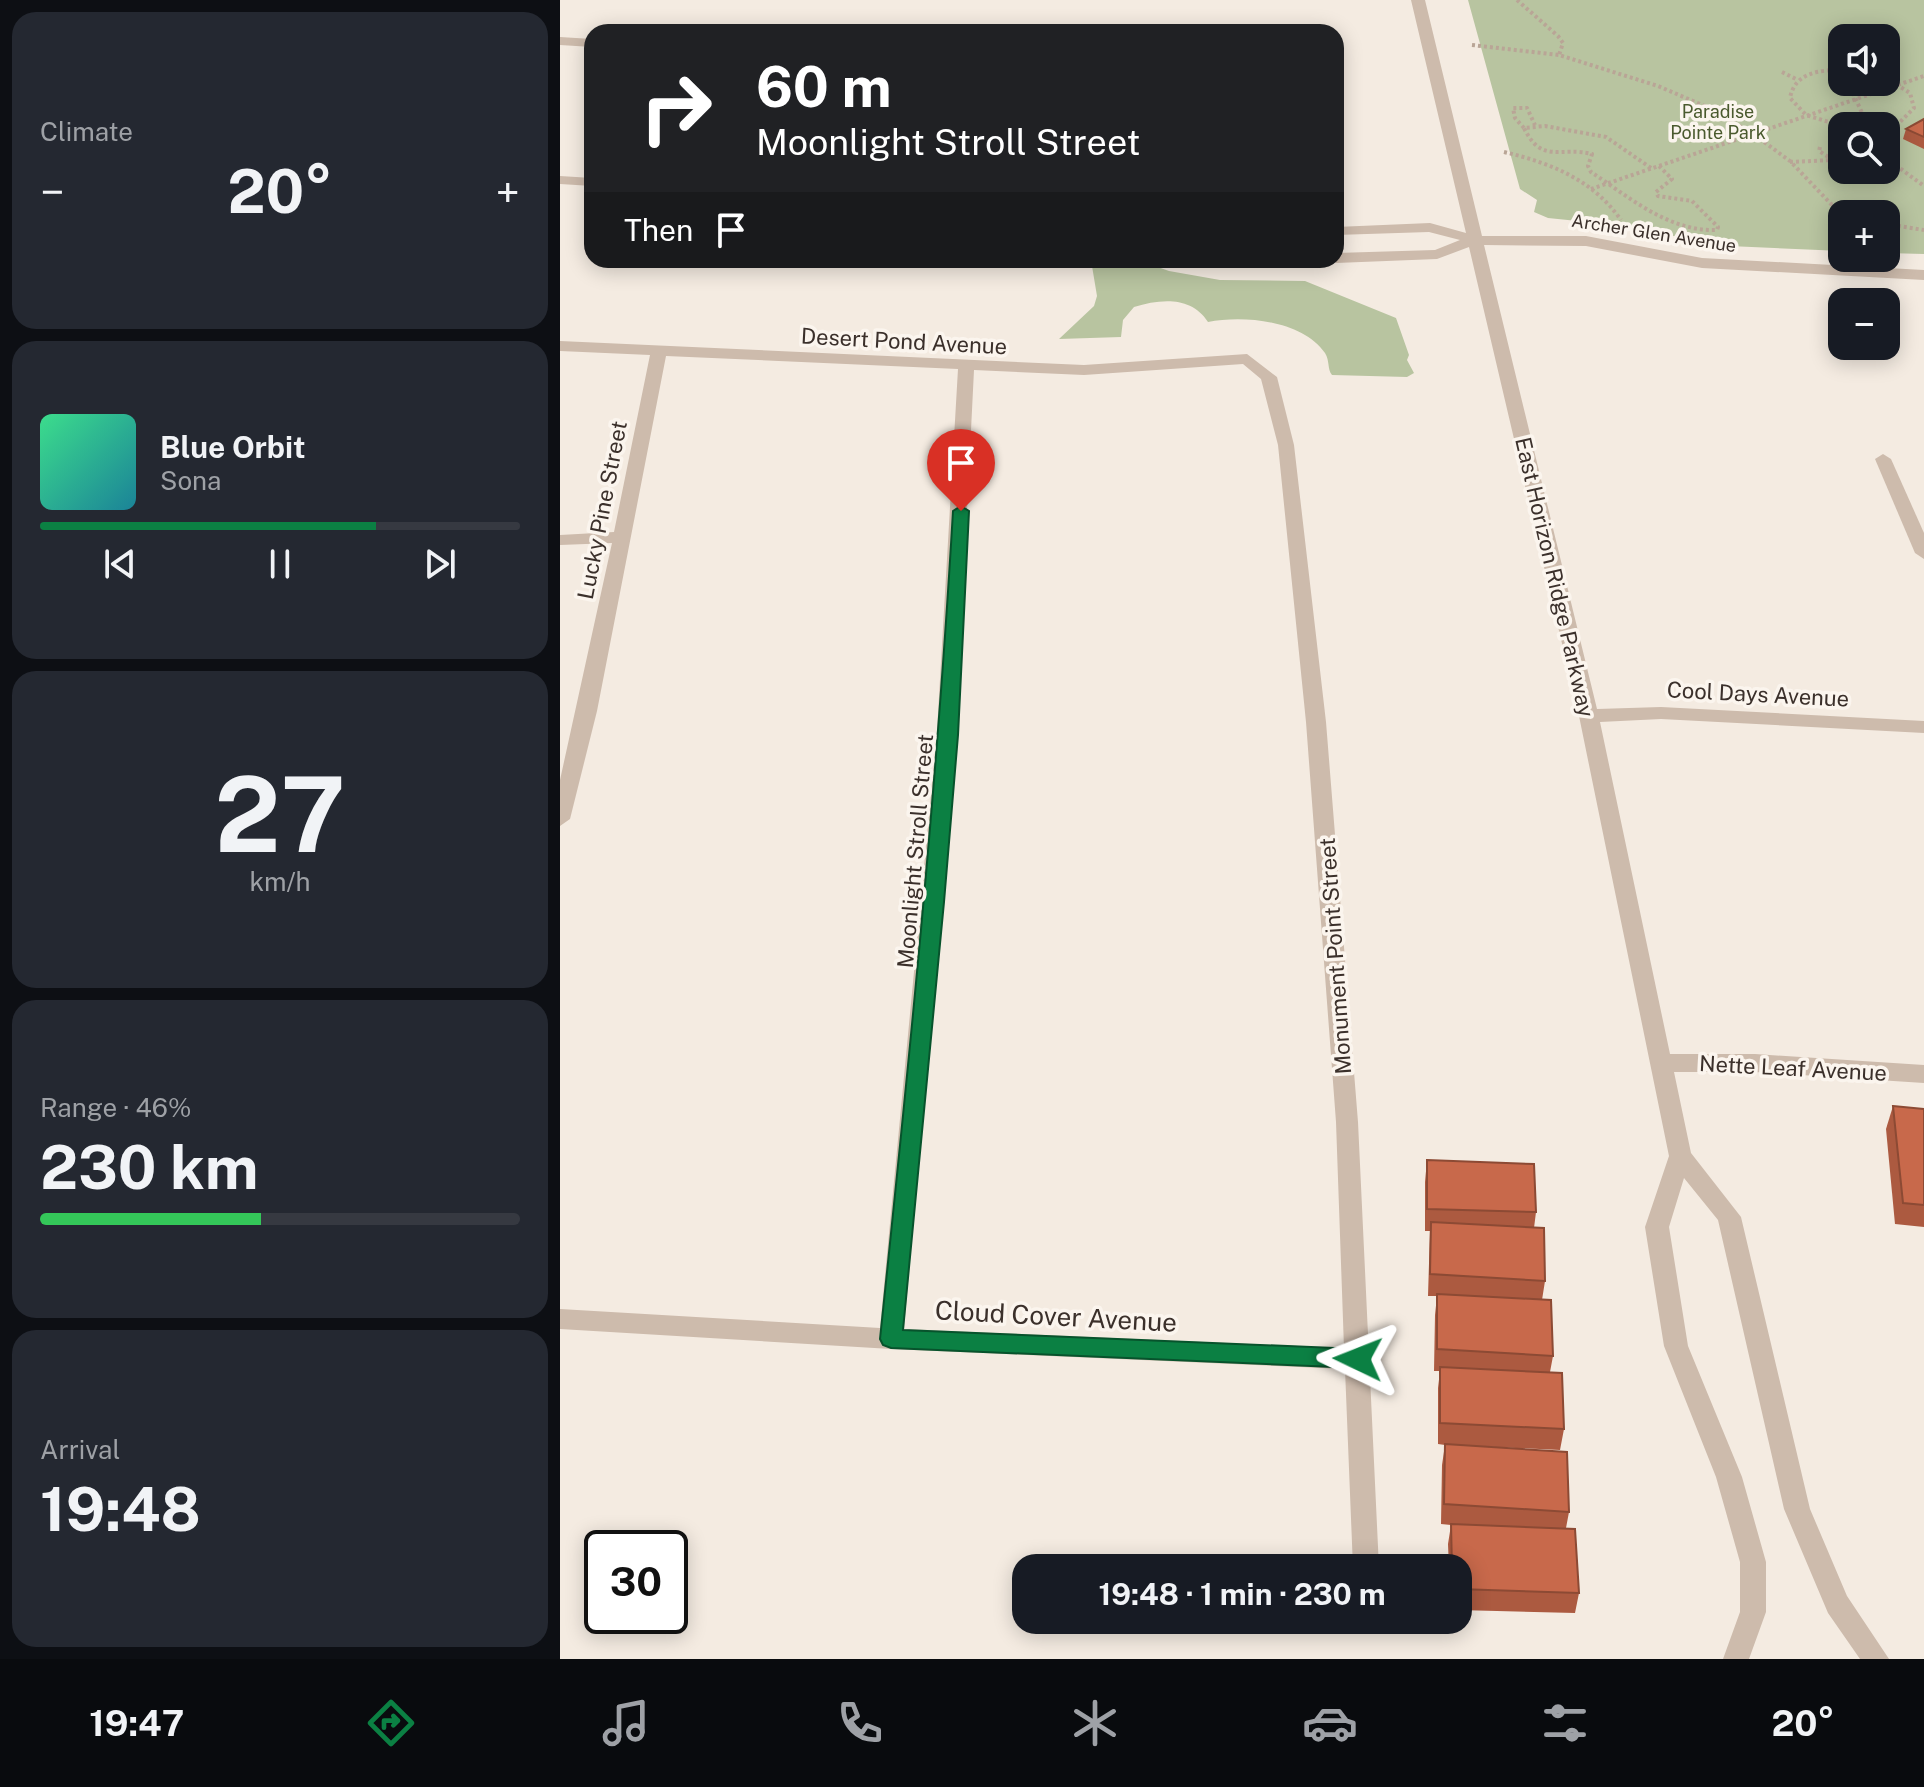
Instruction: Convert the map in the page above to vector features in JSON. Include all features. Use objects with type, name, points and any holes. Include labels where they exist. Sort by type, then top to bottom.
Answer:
[{"type":"street","name":"East Horizon Ridge Parkway","points":[[1418,0],[1589,716],[1680,1156],[1729,1217],[1797,1509],[1837,1604],[1876,1659]]},
{"type":"street","points":[[560,41],[584,42]]},
{"type":"street","points":[[560,180],[584,182]]},
{"type":"street","points":[[1344,231],[1430,227],[1475,240]]},
{"type":"street","points":[[1344,258],[1437,254],[1475,240]]},
{"type":"street","name":"Archer Glen Avenue","points":[[1475,240],[1586,241],[1702,263],[1924,275]]},
{"type":"street","name":"Desert Pond Avenue","points":[[560,346],[966,366],[1121,369],[1247,359]]},
{"type":"street","name":"Lucky Pine Street","points":[[560,819],[587,711],[659,351]]},
{"type":"street","name":"Monument Point Street","points":[[1247,359],[1269,377],[1277,402],[1299,550],[1345,1092],[1365,1554]]},
{"type":"street","name":"Moonlight Stroll Street","points":[[891,1339],[949,735],[966,366]]},
{"type":"street","points":[[1883,459],[1924,553]]},
{"type":"street","points":[[560,540],[621,537]]},
{"type":"street","name":"Cool Days Avenue","points":[[1589,716],[1661,713],[1924,727]]},
{"type":"street","name":"Nette Leaf Avenue","points":[[1662,1063],[1755,1063],[1924,1074]]},
{"type":"street","name":"East Horizon Ridge Parkway","points":[[1680,1156],[1657,1227],[1676,1346],[1729,1477],[1753,1562],[1753,1612],[1736,1659]]},
{"type":"street","name":"Cloud Cover Avenue","points":[[560,1319],[891,1339],[1358,1359]]},
{"type":"path","points":[[1517,0],[1535,18],[1556,30],[1563,43],[1559,55]]},
{"type":"path","points":[[1472,45],[1559,55],[1658,86],[1707,107],[1753,134],[1790,162],[1828,201]]},
{"type":"path","points":[[1828,70],[1798,80],[1791,89],[1790,98],[1806,115],[1828,122]]},
{"type":"path","points":[[1782,72],[1798,80]]},
{"type":"path","points":[[1900,122],[1914,108],[1910,93],[1900,84],[1924,76]]},
{"type":"path","points":[[1855,96],[1862,112]]},
{"type":"path","points":[[1591,189],[1865,96]]},
{"type":"path","points":[[1535,125],[1527,108],[1513,108],[1515,118],[1528,139],[1540,150],[1555,155],[1575,151],[1592,154],[1588,166],[1591,172],[1639,206],[1703,231],[1717,230],[1718,227],[1692,201],[1658,196],[1656,192],[1672,179],[1659,166]]},
{"type":"path","points":[[1900,123],[1909,127]]},
{"type":"path","points":[[1524,128],[1535,125],[1606,137],[1651,168]]},
{"type":"path","points":[[1820,147],[1819,151],[1828,157]]},
{"type":"path","points":[[1504,152],[1563,171],[1591,189],[1615,210],[1621,220],[1621,229]]},
{"type":"path","points":[[1790,162],[1828,160]]},
{"type":"path","points":[[1900,168],[1924,186]]},
{"type":"path","points":[[1900,226],[1924,230]]},
{"type":"green space","name":"Paradise Pointe Park","points":[[1468,0],[1924,0],[1924,254],[1900,253],[1900,200],[1828,200],[1828,250],[1729,246],[1607,224],[1548,218],[1534,212],[1537,200],[1520,189]]},
{"type":"green space","points":[[1092,268],[1161,268],[1220,280],[1305,281],[1396,318],[1409,355],[1407,360],[1414,373],[1407,377],[1332,375],[1325,353],[1302,333],[1271,322],[1254,320],[1208,322],[1193,308],[1165,301],[1134,307],[1123,320],[1121,337],[1059,339],[1094,306],[1097,296]]},
{"type":"building","points":[[1924,119],[1924,137],[1906,129]]},
{"type":"building","points":[[1893,1106],[1924,1109],[1924,1205],[1903,1203]]},
{"type":"building","points":[[1427,1160],[1534,1164],[1536,1212],[1427,1209]]},
{"type":"building","points":[[1431,1222],[1544,1228],[1545,1281],[1430,1274]]},
{"type":"building","points":[[1437,1294],[1551,1300],[1553,1356],[1437,1349]]},
{"type":"building","points":[[1440,1367],[1562,1373],[1564,1429],[1440,1423]]},
{"type":"building","points":[[1445,1444],[1567,1452],[1569,1512],[1444,1504]]},
{"type":"building","points":[[1451,1524],[1575,1529],[1579,1593],[1472,1589],[1472,1554],[1452,1554]]},
{"type":"route","points":[[961,511],[949,735],[935,902],[891,1339],[1358,1359]]}]
